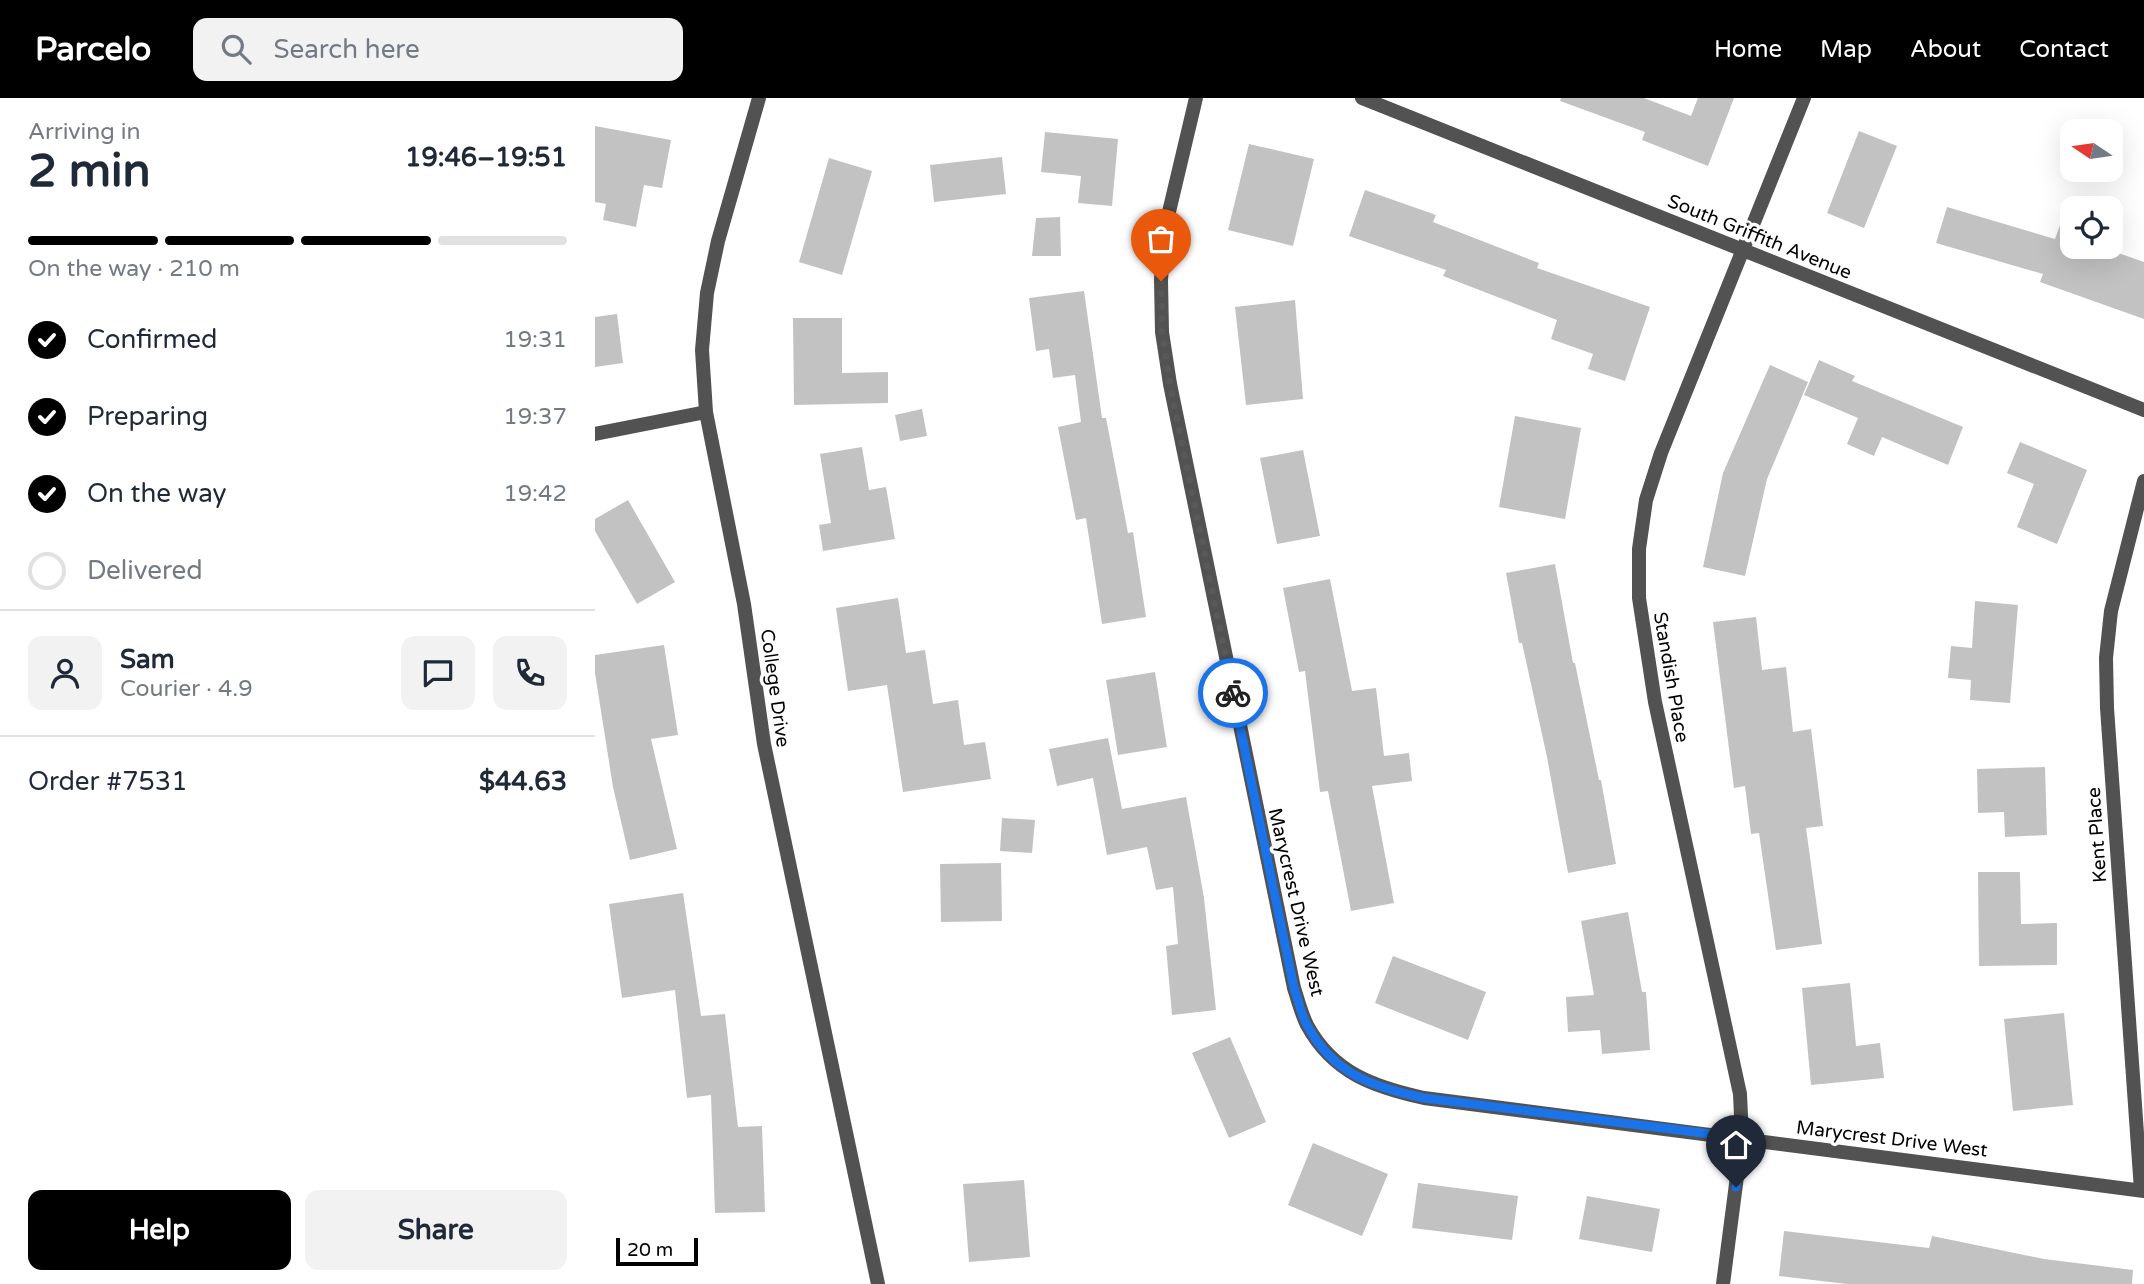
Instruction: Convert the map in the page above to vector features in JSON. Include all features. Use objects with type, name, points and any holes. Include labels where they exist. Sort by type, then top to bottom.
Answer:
[{"type":"street","name":"College Drive","points":[[759,98],[718,241],[707,293],[702,350],[706,412],[744,604],[764,744],[878,1284]]},
{"type":"street","name":"Marycrest Drive West","points":[[1196,98],[1164,233],[1162,332],[1170,384],[1294,988],[1307,1025],[1328,1054],[1355,1077],[1388,1090],[1424,1098],[2142,1190]]},
{"type":"street","name":"South Griffith Avenue","points":[[1362,98],[2144,410]]},
{"type":"street","name":"Standish Place","points":[[1723,1284],[1742,1138],[1740,1094],[1655,702],[1639,598],[1639,549],[1646,500],[1657,465],[1804,98]]},
{"type":"street","points":[[595,434],[706,412]]},
{"type":"street","name":"Kent Place","points":[[2142,1190],[2106,708],[2106,658],[2111,611],[2144,481]]},
{"type":"building","points":[[1561,98],[1644,98],[1691,116],[1698,98],[1734,98],[1708,166],[1642,140],[1645,132],[1560,101]]},
{"type":"building","points":[[595,126],[671,140],[662,188],[644,185],[636,227],[603,220],[606,204],[595,202]]},
{"type":"building","points":[[1859,131],[1897,146],[1864,228],[1827,213]]},
{"type":"building","points":[[1045,132],[1118,139],[1112,206],[1078,203],[1081,176],[1041,172]]},
{"type":"building","points":[[1249,144],[1314,159],[1293,246],[1228,230]]},
{"type":"building","points":[[1002,157],[1006,194],[934,202],[930,165]]},
{"type":"building","points":[[829,158],[872,171],[842,275],[799,262]]},
{"type":"building","points":[[1365,190],[1436,215],[1433,222],[1539,263],[1537,268],[1650,307],[1625,381],[1588,369],[1593,354],[1551,339],[1557,320],[1443,276],[1446,270],[1349,236]]},
{"type":"building","points":[[1947,207],[2055,239],[2060,225],[2060,259],[2123,259],[2123,255],[2144,262],[2144,319],[2040,282],[2043,274],[1936,243]]},
{"type":"building","points":[[1060,217],[1061,256],[1032,256],[1036,218]]},
{"type":"building","points":[[1084,291],[1102,418],[1106,418],[1128,533],[1133,532],[1146,617],[1102,624],[1086,518],[1076,520],[1058,427],[1081,422],[1075,375],[1053,378],[1049,349],[1036,351],[1029,298]]},
{"type":"building","points":[[1295,300],[1303,399],[1246,405],[1235,307]]},
{"type":"building","points":[[617,314],[623,363],[595,367],[595,317]]},
{"type":"building","points":[[793,318],[842,318],[842,373],[888,372],[888,403],[794,405]]},
{"type":"building","points":[[1819,360],[1855,376],[1852,381],[1963,427],[1948,465],[1882,437],[1874,456],[1847,444],[1858,418],[1804,395]]},
{"type":"building","points":[[1770,365],[1808,382],[1767,479],[1745,576],[1703,567],[1723,473]]},
{"type":"building","points":[[922,409],[927,436],[900,441],[895,415]]},
{"type":"building","points":[[1515,416],[1581,428],[1565,519],[1499,507]]},
{"type":"building","points":[[2020,442],[2087,470],[2057,544],[2017,527],[2034,484],[2007,473]]},
{"type":"building","points":[[862,447],[869,490],[886,487],[895,539],[823,551],[819,525],[831,523],[820,454]]},
{"type":"building","points":[[1303,450],[1320,536],[1277,544],[1260,458]]},
{"type":"building","points":[[628,500],[675,582],[637,604],[595,531],[595,519]]},
{"type":"building","points":[[1555,564],[1616,864],[1568,873],[1547,757],[1522,643],[1519,643],[1506,573]]},
{"type":"building","points":[[1330,579],[1352,691],[1376,688],[1384,756],[1409,753],[1412,781],[1372,786],[1394,903],[1351,911],[1328,791],[1320,792],[1305,671],[1299,672],[1283,588]]},
{"type":"building","points":[[898,598],[906,653],[925,650],[933,704],[958,700],[964,745],[985,742],[991,779],[903,792],[887,685],[848,691],[836,608]]},
{"type":"building","points":[[1975,601],[2018,605],[2010,703],[1970,700],[1971,680],[1948,678],[1951,646],[1972,648]]},
{"type":"building","points":[[1756,617],[1762,670],[1786,667],[1793,732],[1811,729],[1823,826],[1806,828],[1822,944],[1776,950],[1759,833],[1751,834],[1745,786],[1734,788],[1713,622]]},
{"type":"building","points":[[664,645],[678,735],[651,739],[677,849],[630,860],[613,787],[595,673],[595,655]]},
{"type":"building","points":[[1155,672],[1167,747],[1118,755],[1106,680]]},
{"type":"building","points":[[1108,738],[1122,809],[1186,797],[1204,898],[1216,1010],[1172,1015],[1166,946],[1178,944],[1173,887],[1156,890],[1147,847],[1107,855],[1093,778],[1057,786],[1049,749]]},
{"type":"building","points":[[2045,767],[2047,835],[2005,837],[2004,812],[1978,813],[1977,769]]},
{"type":"building","points":[[1002,818],[1035,820],[1032,853],[1000,851]]},
{"type":"building","points":[[1001,863],[1002,921],[941,922],[940,864]]},
{"type":"building","points":[[1978,872],[2020,872],[2021,924],[2057,923],[2057,965],[1979,966]]},
{"type":"building","points":[[683,893],[701,1016],[725,1014],[738,1127],[762,1126],[765,1212],[715,1213],[711,1095],[687,1098],[675,990],[622,998],[609,904]]},
{"type":"building","points":[[1628,912],[1642,992],[1646,992],[1650,1050],[1602,1054],[1600,1030],[1568,1032],[1566,997],[1594,995],[1581,921]]},
{"type":"building","points":[[1393,956],[1486,992],[1468,1040],[1375,1003]]},
{"type":"building","points":[[1850,983],[1856,1046],[1880,1043],[1884,1078],[1811,1085],[1802,988]]},
{"type":"building","points":[[2064,1013],[2073,1105],[2013,1111],[2004,1019]]},
{"type":"building","points":[[1230,1037],[1266,1122],[1229,1138],[1192,1053]]},
{"type":"building","points":[[1313,1143],[1388,1174],[1362,1236],[1288,1205]]},
{"type":"building","points":[[1024,1180],[1030,1257],[969,1262],[963,1184]]},
{"type":"building","points":[[1418,1183],[1518,1196],[1512,1240],[1412,1228]]},
{"type":"building","points":[[1587,1196],[1660,1209],[1652,1252],[1579,1239]]},
{"type":"building","points":[[1784,1231],[1929,1248],[1932,1236],[2044,1259],[2133,1270],[2132,1284],[1847,1284],[1779,1276]]},
{"type":"way so far","points":[[1161,281],[1162,332],[1170,384],[1233,693]]},
{"type":"route","points":[[1233,693],[1294,988],[1307,1025],[1328,1054],[1355,1077],[1388,1090],[1424,1098],[1742,1138],[1736,1187]]}]
